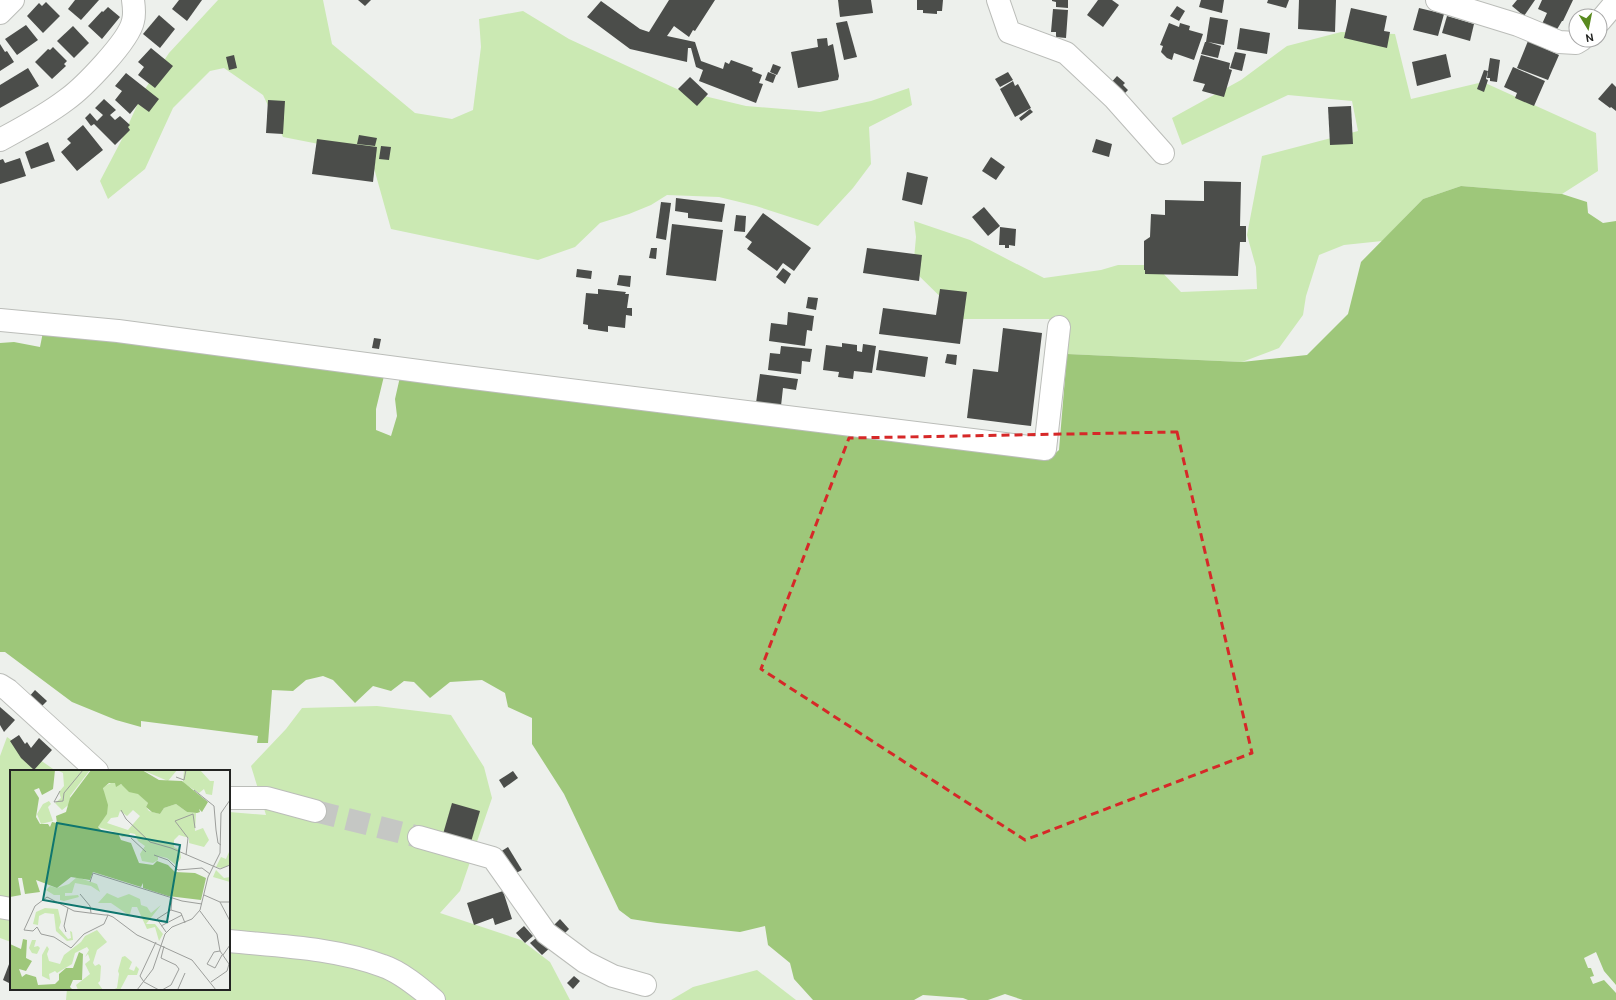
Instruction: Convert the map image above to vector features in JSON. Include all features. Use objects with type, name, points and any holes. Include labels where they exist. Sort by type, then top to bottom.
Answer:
[{"type":"street","points":[[0,13],[14,0]]},
{"type":"street","points":[[0,140],[67,100],[87,81],[125,38],[130,30],[134,16],[132,0]]},
{"type":"street","points":[[998,0],[1009,32],[1066,53],[1114,98],[1163,153]]},
{"type":"street","points":[[1437,0],[1518,25],[1559,42],[1568,43]]},
{"type":"street","points":[[1608,11],[1616,2]]},
{"type":"street","points":[[0,320],[118,331],[442,374],[1045,449],[1059,327]]},
{"type":"street","points":[[0,685],[8,690],[96,770]]},
{"type":"street","points":[[230,798],[267,798],[315,811]]},
{"type":"street","points":[[419,837],[493,858],[546,933],[585,962],[613,976],[645,985]]},
{"type":"street","points":[[0,907],[10,909]]},
{"type":"street","points":[[230,941],[339,954],[384,966],[417,986],[434,1000]]},
{"type":"highlighted area","points":[[1177,432],[1252,753],[1025,840],[761,669],[849,438]]},
{"type":"shaded area","points":[[218,0],[323,0],[332,44],[415,113],[452,119],[473,110],[481,47],[479,19],[523,11],[569,39],[679,90],[746,106],[820,112],[871,101],[909,88],[912,105],[869,127],[871,164],[853,188],[818,226],[756,206],[719,197],[667,195],[651,205],[600,223],[575,247],[538,260],[391,229],[370,154],[283,137],[263,95],[224,68],[210,71],[173,108],[145,169],[108,199],[100,181],[121,141],[143,92],[169,53]]},
{"type":"shaded area","points":[[1341,32],[1395,34],[1411,99],[1483,82],[1596,133],[1598,171],[1562,194],[1461,186],[1423,199],[1382,241],[1344,245],[1319,255],[1306,296],[1303,315],[1279,348],[1242,362],[1067,354],[1049,319],[963,319],[913,270],[916,237],[914,221],[970,240],[1044,278],[1101,270],[1118,265],[1155,265],[1181,292],[1257,289],[1256,267],[1247,235],[1262,156],[1358,131],[1352,101],[1288,95],[1182,145],[1172,118],[1241,80],[1287,46]]},
{"type":"shaded area","points":[[1461,186],[1562,194],[1587,202],[1588,213],[1603,223],[1616,221],[1616,985],[1604,971],[1596,952],[1584,958],[1588,968],[1591,968],[1594,976],[1590,977],[1593,984],[1604,980],[1616,993],[1616,1000],[1023,1000],[1005,994],[988,1000],[968,1000],[963,998],[923,995],[914,1000],[813,1000],[794,979],[790,963],[768,945],[765,926],[740,932],[657,923],[631,919],[619,910],[564,794],[532,744],[532,718],[508,707],[505,693],[482,680],[450,682],[430,698],[414,682],[404,681],[391,691],[373,686],[355,703],[333,680],[323,676],[306,680],[293,691],[272,690],[268,743],[257,743],[258,736],[141,721],[141,727],[116,720],[72,702],[5,652],[0,652],[0,343],[14,342],[40,347],[43,332],[384,376],[376,409],[376,430],[391,436],[397,416],[395,399],[400,377],[1049,459],[1059,450],[1067,354],[1242,362],[1307,355],[1348,314],[1361,262],[1423,199]]},
{"type":"shaded area","points":[[377,706],[451,715],[484,767],[492,798],[460,891],[440,913],[521,940],[550,962],[570,1000],[66,1000],[67,990],[230,990],[230,812],[266,815],[251,766],[286,729],[302,708]]},
{"type":"shaded area","points":[[7,737],[55,770],[10,770],[10,942],[0,938],[0,756]]},
{"type":"shaded area","points":[[757,970],[796,1000],[671,1000],[693,987]]},
{"type":"building","points":[[75,0],[99,0],[81,20],[68,9]]},
{"type":"building","points":[[179,0],[202,0],[187,21],[172,9]]},
{"type":"building","points":[[358,0],[371,0],[365,6]]},
{"type":"building","points":[[669,0],[715,0],[695,31],[693,30],[689,37],[674,26],[667,36],[695,42],[701,61],[723,69],[725,62],[729,64],[731,60],[753,68],[752,71],[762,75],[759,83],[763,84],[756,103],[699,81],[703,70],[696,67],[691,48],[688,48],[687,62],[630,49],[587,17],[601,1],[640,29],[649,32]]},
{"type":"building","points":[[838,0],[871,0],[873,13],[840,17]]},
{"type":"building","points":[[917,0],[943,0],[942,11],[937,11],[937,14],[923,13],[923,10],[917,10]]},
{"type":"building","points":[[1052,0],[1068,0],[1068,8],[1056,7],[1056,2]]},
{"type":"building","points":[[1098,0],[1112,0],[1119,5],[1103,27],[1087,15]]},
{"type":"building","points":[[1201,0],[1224,0],[1222,13],[1199,7]]},
{"type":"building","points":[[1268,0],[1289,0],[1286,8],[1267,3]]},
{"type":"building","points":[[1299,0],[1336,0],[1335,32],[1298,29]]},
{"type":"building","points":[[1517,0],[1535,0],[1524,16],[1512,6]]},
{"type":"building","points":[[1542,0],[1573,0],[1563,21],[1556,31],[1542,24],[1547,13],[1538,9]]},
{"type":"building","points":[[46,2],[60,16],[43,33],[27,16],[39,3],[42,6]]},
{"type":"building","points":[[1177,6],[1185,11],[1179,21],[1170,16]]},
{"type":"building","points":[[108,7],[120,17],[102,39],[88,26],[102,11],[103,12]]},
{"type":"building","points":[[1351,8],[1387,16],[1384,31],[1390,32],[1387,48],[1344,38]]},
{"type":"building","points":[[1419,8],[1444,14],[1438,36],[1413,30]]},
{"type":"building","points":[[1053,9],[1068,10],[1066,38],[1056,37],[1056,32],[1051,32]]},
{"type":"building","points":[[159,15],[175,29],[160,48],[143,34]]},
{"type":"building","points":[[1447,16],[1474,24],[1470,41],[1442,33]]},
{"type":"building","points":[[1210,17],[1228,20],[1224,45],[1208,42],[1221,46],[1218,58],[1201,54],[1206,42]]},
{"type":"building","points":[[847,21],[857,57],[844,60],[836,23]]},
{"type":"building","points":[[1169,23],[1179,27],[1180,23],[1190,26],[1189,30],[1203,34],[1194,60],[1174,53],[1172,60],[1167,58],[1161,52],[1163,46],[1160,45]]},
{"type":"building","points":[[26,25],[38,40],[17,55],[5,39]]},
{"type":"building","points":[[73,26],[89,43],[74,58],[57,41]]},
{"type":"building","points":[[1240,28],[1270,33],[1267,54],[1237,49]]},
{"type":"building","points":[[827,38],[828,46],[833,44],[839,76],[838,80],[798,88],[791,52],[818,47],[817,39]]},
{"type":"building","points":[[1528,41],[1559,55],[1548,80],[1517,68]]},
{"type":"building","points":[[0,44],[5,52],[7,51],[14,62],[0,71]]},
{"type":"building","points":[[53,47],[67,61],[64,64],[66,66],[52,79],[35,62],[48,49],[50,50]]},
{"type":"building","points":[[151,48],[173,66],[155,88],[138,75],[144,67],[138,62]]},
{"type":"building","points":[[1235,52],[1246,54],[1242,71],[1230,68]]},
{"type":"building","points":[[1446,54],[1451,77],[1417,86],[1412,62]]},
{"type":"building","points":[[234,55],[237,68],[229,70],[226,57]]},
{"type":"building","points":[[1201,55],[1230,63],[1229,69],[1232,70],[1224,97],[1202,91],[1205,84],[1193,81]]},
{"type":"building","points":[[1490,58],[1500,60],[1497,82],[1490,81],[1490,78],[1487,78]]},
{"type":"building","points":[[773,64],[781,67],[777,75],[770,72]]},
{"type":"building","points":[[1513,67],[1545,81],[1534,106],[1515,98],[1517,93],[1504,87]]},
{"type":"building","points":[[28,68],[39,86],[0,108],[0,85]]},
{"type":"building","points":[[1484,70],[1488,71],[1486,79],[1488,80],[1484,92],[1477,89]]},
{"type":"building","points":[[768,72],[776,75],[773,83],[765,80]]},
{"type":"building","points":[[1008,72],[1013,80],[1000,87],[995,79]]},
{"type":"building","points":[[126,73],[159,99],[149,112],[138,104],[130,114],[115,100],[122,91],[115,86]]},
{"type":"building","points":[[1117,76],[1125,83],[1123,85],[1128,90],[1121,97],[1109,85]]},
{"type":"building","points":[[690,77],[708,94],[697,106],[678,89]]},
{"type":"building","points":[[1013,81],[1015,86],[1018,84],[1031,108],[1015,117],[1000,89]]},
{"type":"building","points":[[1612,83],[1616,87],[1616,111],[1598,99]]},
{"type":"building","points":[[104,99],[116,110],[110,115],[115,120],[120,116],[130,125],[128,127],[130,130],[115,145],[94,124],[91,126],[85,118],[90,113],[97,121],[103,115],[95,108]]},
{"type":"building","points":[[268,100],[285,101],[283,134],[266,133]]},
{"type":"building","points":[[1351,106],[1353,144],[1330,145],[1328,107]]},
{"type":"building","points":[[1030,109],[1033,112],[1021,121],[1019,118]]},
{"type":"building","points":[[83,125],[103,150],[77,171],[61,152],[71,143],[67,139]]},
{"type":"building","points":[[359,135],[377,138],[375,146],[357,144]]},
{"type":"building","points":[[317,139],[377,147],[373,182],[312,174]]},
{"type":"building","points":[[1096,139],[1112,144],[1109,157],[1092,152]]},
{"type":"building","points":[[48,142],[55,161],[31,169],[25,152]]},
{"type":"building","points":[[381,146],[391,147],[389,160],[379,159]]},
{"type":"building","points":[[991,157],[1005,167],[996,180],[982,171]]},
{"type":"building","points":[[20,158],[26,176],[0,184],[0,160],[3,159],[5,163]]},
{"type":"building","points":[[907,172],[928,177],[922,205],[902,200]]},
{"type":"building","points":[[1204,181],[1241,182],[1240,226],[1246,226],[1246,242],[1240,242],[1238,276],[1145,274],[1144,241],[1150,237],[1151,214],[1165,215],[1165,200],[1204,201]]},
{"type":"building","points":[[676,198],[725,204],[722,222],[688,218],[688,213],[675,211]]},
{"type":"building","points":[[661,202],[671,203],[666,240],[656,238]]},
{"type":"building","points":[[984,207],[1000,226],[988,236],[972,217]]},
{"type":"building","points":[[763,213],[811,248],[794,271],[783,263],[777,271],[747,249],[752,242],[745,237]]},
{"type":"building","points":[[736,215],[746,216],[745,232],[734,231]]},
{"type":"building","points":[[672,224],[723,230],[716,281],[666,275]]},
{"type":"building","points":[[1000,227],[1016,229],[1015,246],[1009,245],[1009,248],[1005,248],[1005,245],[999,245]]},
{"type":"building","points":[[651,248],[657,248],[656,259],[649,258]]},
{"type":"building","points":[[867,248],[922,255],[919,281],[863,273]]},
{"type":"building","points":[[783,268],[791,274],[785,284],[776,277]]},
{"type":"building","points":[[577,269],[592,271],[591,279],[576,277]]},
{"type":"building","points":[[619,275],[631,276],[630,287],[617,285]]},
{"type":"building","points":[[598,289],[626,292],[625,294],[629,294],[627,308],[632,308],[632,316],[626,315],[625,328],[608,326],[608,332],[588,329],[588,325],[583,324],[586,293],[598,294]]},
{"type":"building","points":[[940,289],[967,292],[960,344],[879,334],[883,308],[936,315]]},
{"type":"building","points":[[808,297],[818,298],[816,310],[806,308]]},
{"type":"building","points":[[788,312],[814,316],[812,331],[807,330],[805,346],[769,341],[771,323],[787,325]]},
{"type":"building","points":[[1003,328],[1042,333],[1031,426],[967,418],[973,369],[998,372]]},
{"type":"building","points":[[374,338],[381,339],[379,349],[372,348]]},
{"type":"building","points":[[842,343],[857,345],[857,351],[862,352],[863,344],[876,346],[872,373],[854,371],[853,379],[838,377],[839,372],[823,370],[826,345],[842,347]]},
{"type":"building","points":[[781,346],[812,349],[810,362],[802,361],[801,374],[768,370],[770,353],[780,354]]},
{"type":"building","points":[[879,350],[928,357],[925,377],[876,370]]},
{"type":"building","points":[[947,354],[957,355],[956,365],[945,363]]},
{"type":"building","points":[[760,374],[798,379],[796,390],[783,388],[781,406],[756,403]]},
{"type":"building","points":[[35,690],[47,701],[40,708],[28,698]]},
{"type":"building","points":[[0,707],[15,720],[4,732],[0,725]]},
{"type":"building","points":[[19,735],[25,744],[27,742],[31,748],[39,738],[52,750],[34,770],[21,758],[10,741]]},
{"type":"building","points":[[513,771],[518,778],[504,788],[499,780]]},
{"type":"building","points":[[452,803],[480,811],[471,842],[443,834]]},
{"type":"building","points":[[508,847],[522,870],[514,874],[500,852]]},
{"type":"building","points":[[503,891],[512,919],[495,925],[493,918],[474,925],[467,903]]},
{"type":"building","points":[[560,919],[569,929],[562,936],[553,926]]},
{"type":"building","points":[[524,926],[533,936],[525,943],[516,933]]},
{"type":"building","points":[[541,934],[552,946],[542,955],[530,943]]},
{"type":"building","points":[[10,962],[10,984],[3,980]]},
{"type":"building","points":[[574,976],[580,981],[573,989],[567,983]]},
{"type":"tunnel","points":[[315,811],[419,837]]}]
